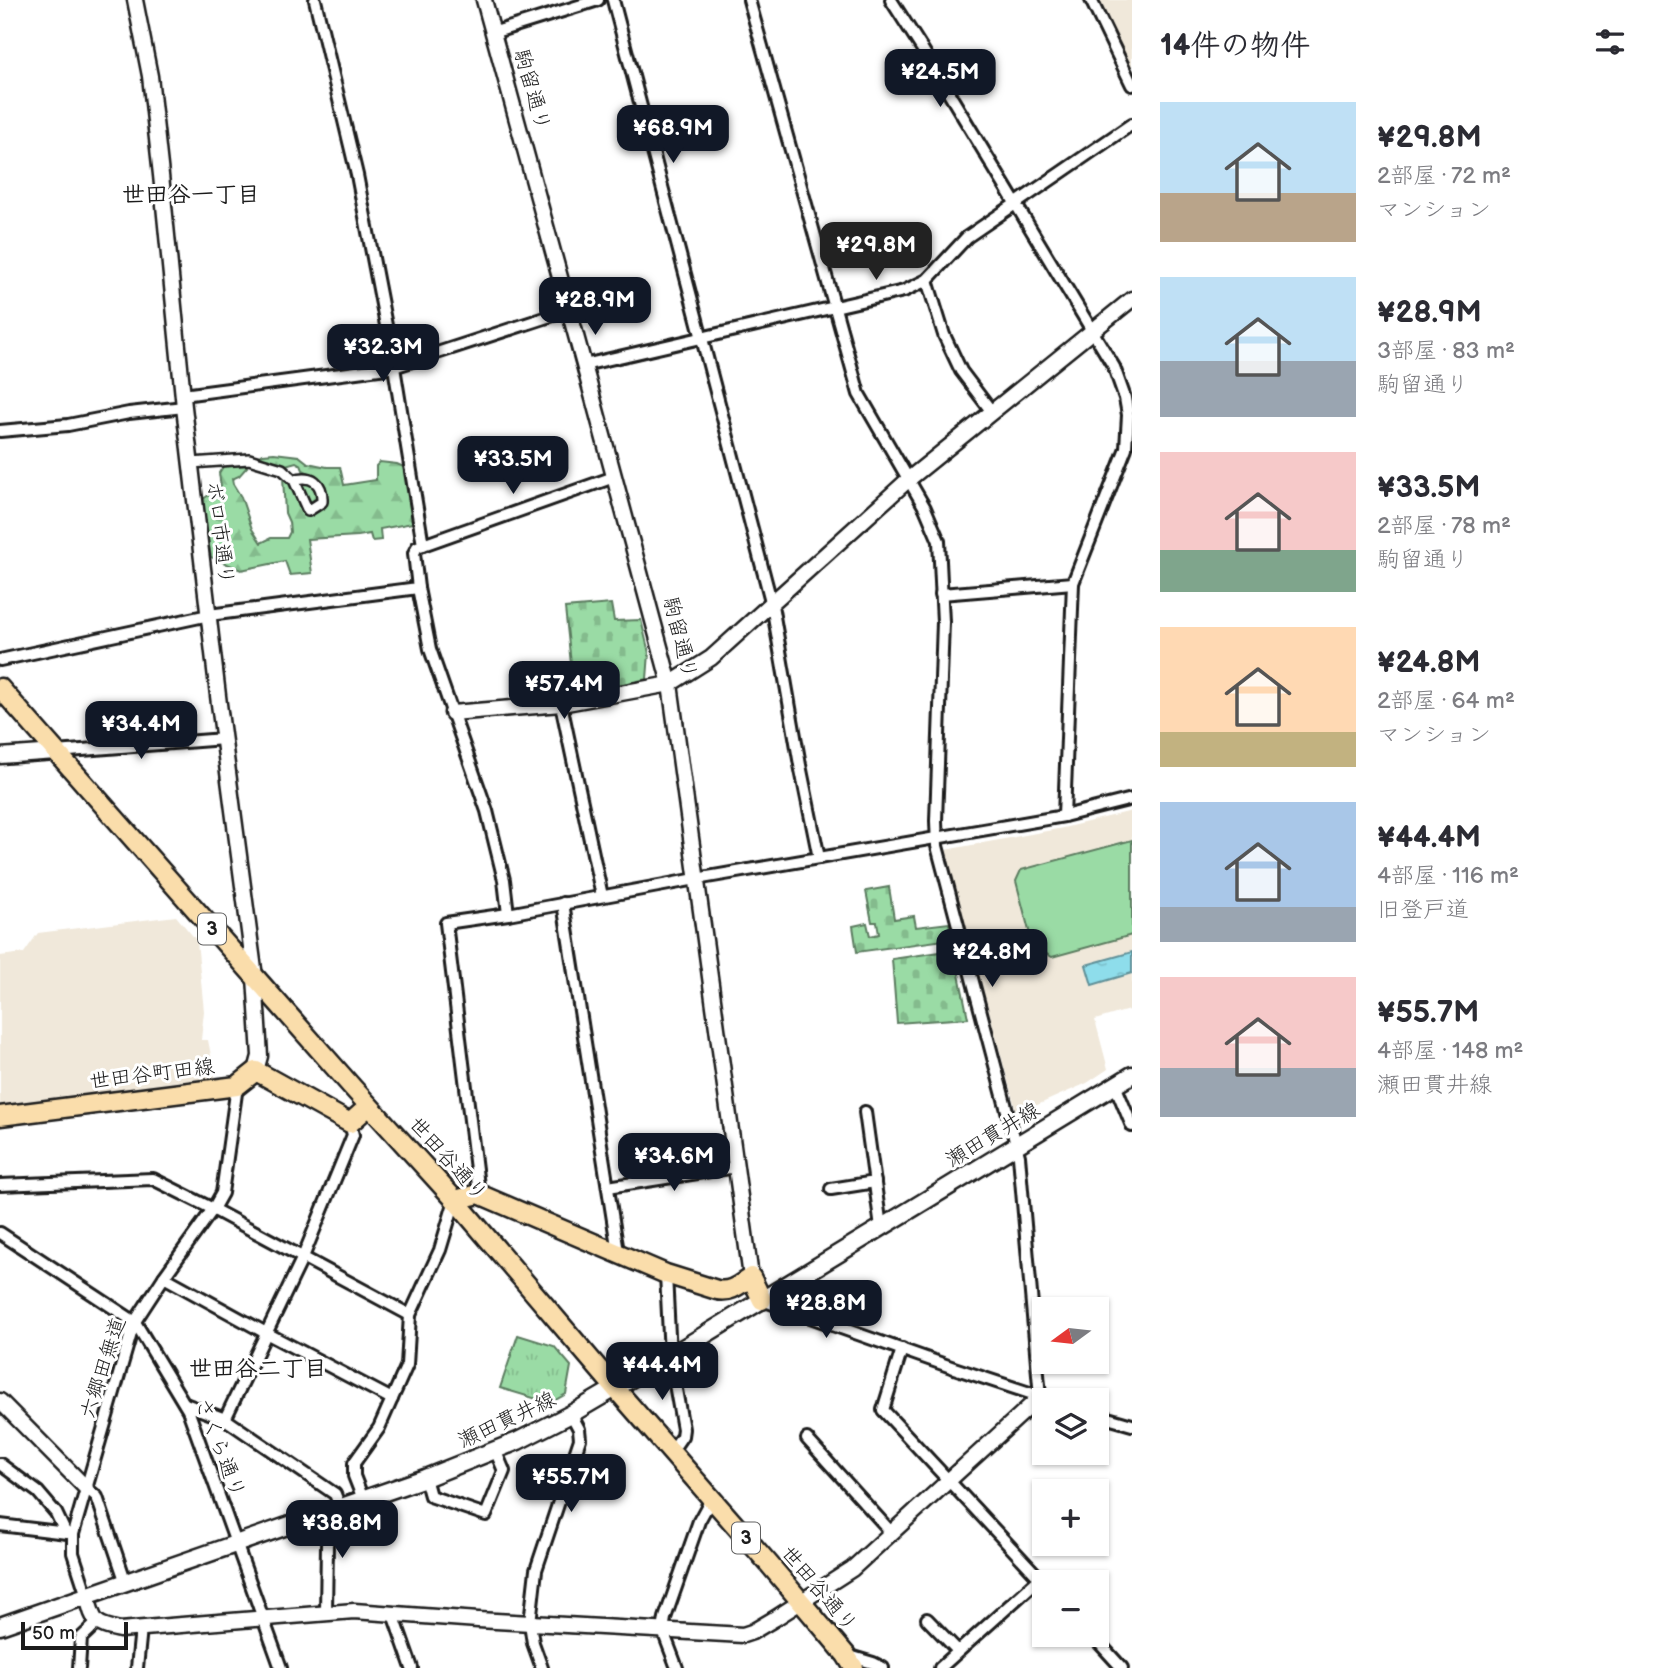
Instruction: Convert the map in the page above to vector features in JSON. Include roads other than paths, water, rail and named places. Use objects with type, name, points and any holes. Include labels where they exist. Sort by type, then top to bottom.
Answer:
[{"type":"main road","name":"世田谷通り","points":[[0,688],[369,1107],[456,1200],[850,1661]]},
{"type":"main road","points":[[256,1071],[350,1123],[369,1107]]},
{"type":"main road","name":"世田谷町田線","points":[[0,1116],[237,1086],[256,1071]]},
{"type":"main road","name":"瀬田貫井線","points":[[0,1626],[496,1452],[571,1414],[670,1356],[1132,1074]]},
{"type":"main road","points":[[456,1200],[479,1194],[666,1273],[722,1291],[733,1289],[751,1277]]},
{"type":"main road","name":"駒留通り","points":[[751,1277],[762,1300]]},
{"type":"street","name":"ボロ市通り","points":[[135,0],[150,76],[183,401],[255,977],[260,1056],[256,1071]]},
{"type":"street","points":[[315,0],[357,175],[394,367],[423,545]]},
{"type":"street","name":"駒留通り","points":[[484,0],[670,684],[751,1277]]},
{"type":"street","points":[[492,33],[597,0]]},
{"type":"street","points":[[613,0],[772,605],[819,858]]},
{"type":"street","points":[[748,0],[859,394],[925,508],[939,541],[943,622],[937,838],[1017,1145],[1044,1388]]},
{"type":"street","points":[[891,0],[1114,367],[1130,415],[1126,448],[1073,583],[1064,816]]},
{"type":"street","points":[[1091,0],[1132,85]]},
{"type":"street","points":[[584,365],[904,291],[927,280],[967,237],[1132,124]]},
{"type":"street","points":[[927,280],[944,335],[955,359],[992,412]]},
{"type":"street","points":[[452,713],[561,704],[670,684],[711,658],[909,479],[1132,299]]},
{"type":"street","points":[[0,431],[68,425],[183,401],[394,367],[569,310]]},
{"type":"street","points":[[191,463],[249,459],[282,470],[294,480]]},
{"type":"street","points":[[508,914],[504,880],[489,819],[430,649],[414,553],[417,547],[614,477]]},
{"type":"street","points":[[941,594],[1073,583]]},
{"type":"street","points":[[0,660],[209,615],[418,588]]},
{"type":"street","points":[[561,704],[602,896]]},
{"type":"street","points":[[0,757],[224,739]]},
{"type":"street","points":[[479,1194],[446,923],[1064,816],[1132,799]]},
{"type":"street","points":[[564,903],[618,1252]]},
{"type":"street","points":[[1115,1085],[1132,1126]]},
{"type":"street","name":"六郷田無道","points":[[87,1596],[69,1533],[86,1488],[135,1322],[222,1193],[237,1086]]},
{"type":"street","points":[[865,1112],[881,1227]]},
{"type":"street","points":[[225,1419],[303,1257],[353,1135],[350,1123]]},
{"type":"street","points":[[608,1187],[736,1167]]},
{"type":"street","points":[[0,1185],[153,1179],[410,1315]]},
{"type":"street","points":[[831,1189],[875,1182]]},
{"type":"street","points":[[363,1499],[354,1476],[354,1463],[379,1428],[407,1365],[410,1315],[439,1250],[456,1200]]},
{"type":"street","name":"さくら通り","points":[[0,1233],[135,1322],[188,1410],[281,1668]]},
{"type":"street","points":[[666,1273],[670,1356],[683,1429],[682,1436],[671,1452]]},
{"type":"street","points":[[164,1277],[266,1334],[392,1399]]},
{"type":"street","points":[[762,1300],[1032,1394]]},
{"type":"street","points":[[902,1349],[883,1410],[1032,1570]]},
{"type":"street","points":[[0,1401],[97,1497],[127,1583]]},
{"type":"street","points":[[185,1404],[225,1419],[335,1494],[340,1507]]},
{"type":"street","points":[[87,1596],[97,1623],[120,1630],[354,1611],[743,1635],[852,1569],[1032,1409]]},
{"type":"street","points":[[542,1668],[533,1643],[530,1623],[536,1570],[580,1439],[579,1429],[571,1414]]},
{"type":"street","points":[[1109,1418],[1132,1425]]},
{"type":"street","points":[[807,1439],[892,1533]]},
{"type":"street","points":[[425,1478],[430,1496],[486,1515],[503,1471],[496,1452]]},
{"type":"street","points":[[0,1464],[38,1492],[69,1533]]},
{"type":"street","points":[[677,1668],[663,1631],[664,1618],[699,1521],[712,1499]]},
{"type":"street","points":[[323,1513],[329,1532],[326,1612]]},
{"type":"street","points":[[0,1525],[69,1533]]},
{"type":"street","points":[[940,1668],[1032,1589]]},
{"type":"street","points":[[393,1614],[412,1668]]},
{"type":"street","points":[[927,1619],[958,1651]]},
{"type":"street","points":[[79,1668],[81,1638],[97,1623]]},
{"type":"street","points":[[137,1668],[141,1628]]},
{"type":"street","points":[[1103,1647],[1122,1668]]},
{"type":"street","points":[[850,1661],[873,1663],[883,1668]]},
{"type":"water","points":[[1132,952],[1132,973],[1092,985],[1086,965]]},
{"type":"district","name":"世田谷一丁目","points":[[191,195]]},
{"type":"district","name":"世田谷二丁目","points":[[258,1369]]}]
